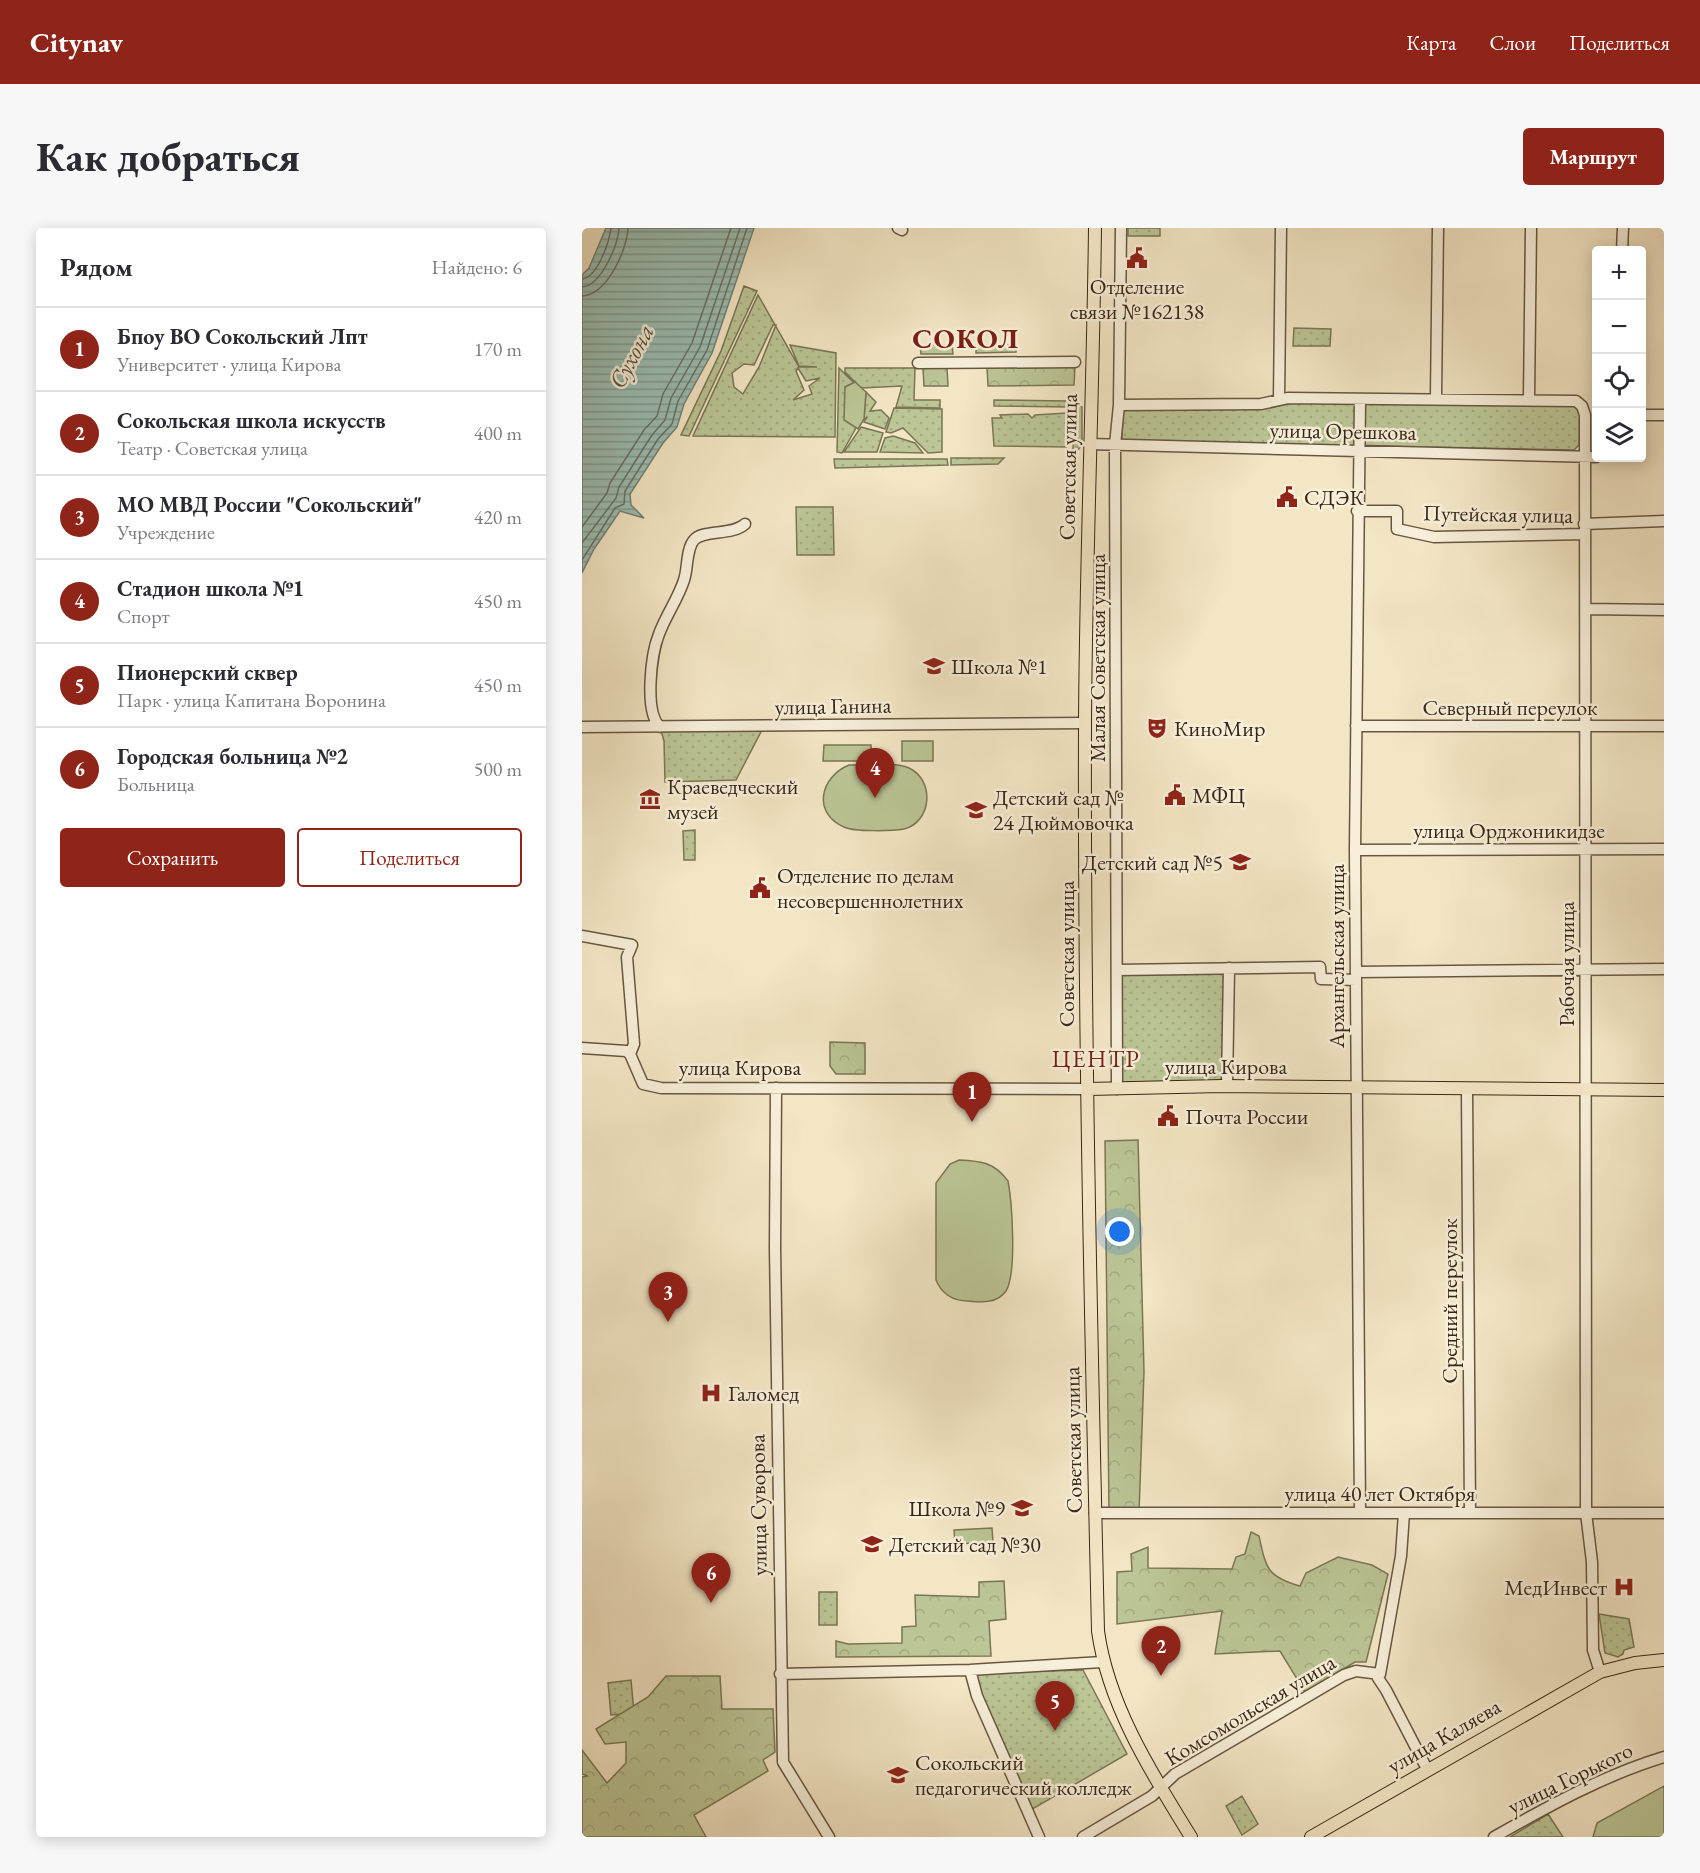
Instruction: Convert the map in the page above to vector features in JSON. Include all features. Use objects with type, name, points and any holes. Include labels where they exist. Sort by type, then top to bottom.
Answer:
[{"type":"main road","name":"Советская улица","points":[[1095,228],[1085,723],[1088,1089],[1098,1631],[1102,1662],[1137,1742],[1161,1788],[1191,1837]]},
{"type":"main road","name":"улица Кирова","points":[[1088,1089],[1227,1086],[1664,1090]]},
{"type":"main road","name":"улица Каляева","points":[[1311,1837],[1426,1769],[1600,1672],[1635,1663],[1664,1660]]},
{"type":"street","name":"Малая Советская улица","points":[[1117,1089],[1115,445],[1119,405],[1121,228]]},
{"type":"street","points":[[1280,400],[1281,228]]},
{"type":"street","points":[[1436,397],[1438,228]]},
{"type":"street","points":[[1529,398],[1531,228]]},
{"type":"street","points":[[1622,246],[1623,228]]},
{"type":"street","points":[[918,363],[1075,362]]},
{"type":"street","name":"улица Орешкова","points":[[1119,405],[1261,404],[1280,400],[1436,397],[1529,398],[1576,400],[1591,415]]},
{"type":"street","name":"Архангельская улица","points":[[1360,399],[1355,850],[1360,1513]]},
{"type":"street","name":"Рабочая улица","points":[[1591,415],[1584,457],[1586,1513],[1592,1562],[1593,1650],[1600,1672]]},
{"type":"street","points":[[1646,415],[1664,415]]},
{"type":"street","name":"улица Орешкова","points":[[1089,444],[1592,457]]},
{"type":"street","name":"Путейская улица","points":[[1358,511],[1397,512],[1397,529],[1434,537],[1584,529],[1664,521]]},
{"type":"street","points":[[660,727],[651,710],[651,681],[658,636],[683,583],[692,543],[698,537],[734,531],[746,524]]},
{"type":"street","points":[[1585,609],[1664,610]]},
{"type":"street","name":"улица Ганина","points":[[582,727],[1085,723]]},
{"type":"street","name":"Северный переулок","points":[[1356,726],[1664,726]]},
{"type":"street","name":"улица Орджоникидзе","points":[[1355,850],[1664,849]]},
{"type":"street","points":[[582,936],[632,945],[627,957],[634,1044],[630,1054],[626,1051],[582,1048]]},
{"type":"street","points":[[1117,970],[1320,967],[1321,979],[1585,969],[1664,969]]},
{"type":"street","points":[[1227,1086],[1229,968]]},
{"type":"street","name":"улица Кирова","points":[[630,1054],[639,1079],[650,1087],[1088,1089]]},
{"type":"street","name":"улица Суворова","points":[[776,1088],[774,1248],[783,1762],[829,1837]]},
{"type":"street","name":"Средний переулок","points":[[1467,1089],[1470,1513]]},
{"type":"street","points":[[1404,1513],[1401,1556],[1378,1678],[1426,1769]]},
{"type":"street","name":"улица 40 лет Октября","points":[[1095,1514],[1664,1513]]},
{"type":"street","points":[[780,1674],[970,1670],[1102,1662]]},
{"type":"street","points":[[970,1670],[977,1696],[1039,1837]]},
{"type":"street","name":"Комсомольская улица","points":[[1083,1837],[1152,1796],[1175,1774],[1344,1675],[1356,1671],[1380,1674]]},
{"type":"street","name":"улица Горького","points":[[1494,1837],[1545,1808],[1627,1768],[1664,1756]]},
{"type":"green space","points":[[1128,228],[1160,228],[1160,236],[1128,236]]},
{"type":"green space","points":[[744,286],[757,291],[689,436],[681,435],[721,351]]},
{"type":"green space","points":[[758,295],[775,325],[754,365],[744,364],[732,373],[734,387],[743,394],[759,367],[776,326],[799,367],[817,367],[799,366],[790,345],[836,353],[835,437],[693,436]],"holes":[[[798,368],[806,381],[820,378],[809,386],[812,394],[793,400],[804,390],[796,371]]]},
{"type":"green space","points":[[1294,328],[1331,329],[1330,346],[1293,346]]},
{"type":"green space","points":[[920,345],[952,345],[953,354],[921,354]]},
{"type":"green space","points":[[976,345],[1016,345],[1016,352],[976,353]]},
{"type":"green space","points":[[1075,365],[1074,385],[988,386],[987,366]]},
{"type":"green space","points":[[839,368],[854,383],[845,387],[856,428],[842,453],[837,452]]},
{"type":"green space","points":[[845,368],[915,368],[914,400],[940,400],[940,408],[896,407],[902,386],[861,388],[845,372]]},
{"type":"green space","points":[[923,368],[947,368],[948,386],[924,386]]},
{"type":"green space","points":[[855,382],[866,392],[864,419],[858,429],[844,420],[845,387]]},
{"type":"green space","points":[[866,392],[876,402],[870,411],[881,410],[889,418],[885,429],[864,422],[867,417],[864,419]]},
{"type":"green space","points":[[994,400],[1067,401],[1067,407],[994,406]]},
{"type":"green space","points":[[1074,401],[1082,407],[1082,445],[1077,451],[1073,451]]},
{"type":"green space","points":[[1298,402],[1354,403],[1357,407],[1357,446],[1122,440],[1123,408],[1264,409]]},
{"type":"green space","points":[[1369,402],[1576,403],[1580,408],[1579,445],[1574,450],[1366,446],[1363,442],[1365,406]]},
{"type":"green space","points":[[894,408],[942,409],[942,452],[928,453],[903,428],[891,433],[886,432]]},
{"type":"green space","points":[[1067,413],[1067,447],[994,446],[992,418],[1002,418],[1000,415],[1028,414],[1032,418],[1035,415]]},
{"type":"green space","points":[[861,427],[883,433],[877,452],[844,452]]},
{"type":"green space","points":[[893,436],[915,443],[923,453],[880,452],[885,438]]},
{"type":"green space","points":[[951,458],[1004,458],[998,464],[951,465]]},
{"type":"green space","points":[[834,459],[947,459],[948,465],[835,468]]},
{"type":"green space","points":[[796,507],[833,507],[834,555],[797,555]]},
{"type":"green space","points":[[764,726],[736,780],[665,782],[664,741],[660,727]]},
{"type":"green space","points":[[902,741],[933,741],[933,761],[902,761]]},
{"type":"green space","points":[[824,745],[871,745],[872,761],[823,761]]},
{"type":"green space","points":[[879,764],[909,768],[923,782],[926,791],[925,810],[920,818],[913,825],[904,829],[883,831],[849,829],[834,821],[827,813],[824,804],[826,786],[831,778],[849,765]]},
{"type":"green space","points":[[695,830],[695,860],[684,860],[683,831]]},
{"type":"green space","points":[[1227,972],[1223,1081],[1122,1085],[1122,973]]},
{"type":"green space","points":[[830,1042],[865,1043],[865,1074],[836,1074],[830,1066]]},
{"type":"green space","points":[[1138,1140],[1144,1372],[1139,1513],[1109,1513],[1105,1141]]},
{"type":"green space","points":[[959,1160],[992,1166],[1008,1181],[1012,1220],[1012,1269],[1006,1291],[993,1300],[978,1302],[957,1300],[945,1293],[936,1280],[936,1183],[950,1164]]},
{"type":"green space","points":[[992,1528],[993,1542],[955,1544],[954,1530]]},
{"type":"green space","points":[[1251,1532],[1259,1536],[1266,1564],[1270,1570],[1274,1575],[1289,1583],[1300,1586],[1306,1573],[1338,1557],[1372,1565],[1388,1574],[1366,1662],[1355,1662],[1305,1692],[1280,1651],[1215,1654],[1222,1611],[1117,1624],[1117,1572],[1132,1571],[1131,1554],[1148,1547],[1148,1568],[1232,1569],[1236,1557],[1245,1554]]},
{"type":"green space","points":[[1004,1581],[1006,1619],[989,1621],[991,1656],[836,1657],[836,1641],[848,1644],[902,1643],[902,1627],[916,1626],[915,1595],[979,1597],[979,1582]]},
{"type":"green space","points":[[819,1592],[837,1592],[837,1625],[819,1625]]},
{"type":"green space","points":[[1599,1614],[1629,1619],[1634,1647],[1624,1650],[1623,1654],[1618,1657],[1605,1653]]},
{"type":"green space","points":[[1083,1670],[1127,1754],[1029,1811],[979,1695],[975,1673]]},
{"type":"green space","points":[[666,1676],[720,1676],[722,1709],[773,1709],[775,1752],[763,1760],[768,1771],[694,1815],[706,1837],[582,1837],[582,1777],[588,1776],[582,1774],[582,1750],[607,1783],[626,1763],[626,1742],[605,1744],[596,1729],[648,1697]]},
{"type":"green space","points":[[631,1680],[634,1713],[611,1715],[608,1683]]},
{"type":"green space","points":[[1664,1786],[1664,1837],[1593,1837],[1597,1823]]},
{"type":"green space","points":[[1242,1796],[1258,1824],[1242,1835],[1226,1806]]},
{"type":"green space","points":[[1548,1814],[1563,1837],[1510,1837]]},
{"type":"water","name":"Сухона","points":[[606,228],[754,228],[712,353],[684,404],[677,427],[663,443],[630,494],[631,505],[644,518],[620,511],[594,549],[582,573],[582,275],[589,268]]},
{"type":"place","name":"Отделение связи №162138","points":[[1137,258]]},
{"type":"place","name":"СДЭК","points":[[1287,497]]},
{"type":"place","name":"Школа №1","points":[[934,666]]},
{"type":"place","name":"КиноМир","points":[[1157,728]]},
{"type":"place","name":"МФЦ","points":[[1175,795]]},
{"type":"place","name":"Стадион школа №1","points":[[875,798]]},
{"type":"place","name":"Краеведческий музей","points":[[650,799]]},
{"type":"place","name":"Детский сад № 24 Дюймовочка","points":[[976,810]]},
{"type":"place","name":"Детский сад №5","points":[[1240,862]]},
{"type":"place","name":"Отделение по делам несовершеннолетних","points":[[760,888]]},
{"type":"place","name":"Почта России","points":[[1168,1116]]},
{"type":"place","name":"Бпоу ВО Сокольский Лпт","points":[[972,1122]]},
{"type":"place","name":"МО МВД России \"Сокольский\"","points":[[668,1322]]},
{"type":"place","name":"Галомед","points":[[711,1393]]},
{"type":"place","name":"Школа №9","points":[[1022,1508]]},
{"type":"place","name":"Детский сад №30","points":[[872,1544]]},
{"type":"place","name":"МедИнвест","points":[[1624,1587]]},
{"type":"place","name":"Городская больница №2","points":[[711,1603]]},
{"type":"place","name":"Сокольская школа искусств","points":[[1161,1676]]},
{"type":"place","name":"Пионерский сквер","points":[[1055,1731]]},
{"type":"place","name":"Сокольский педагогический колледж","points":[[898,1775]]},
{"type":"district","name":"СОКОЛ","points":[[966,338]]},
{"type":"district","name":"ЦЕНТР","points":[[1096,1058]]}]
